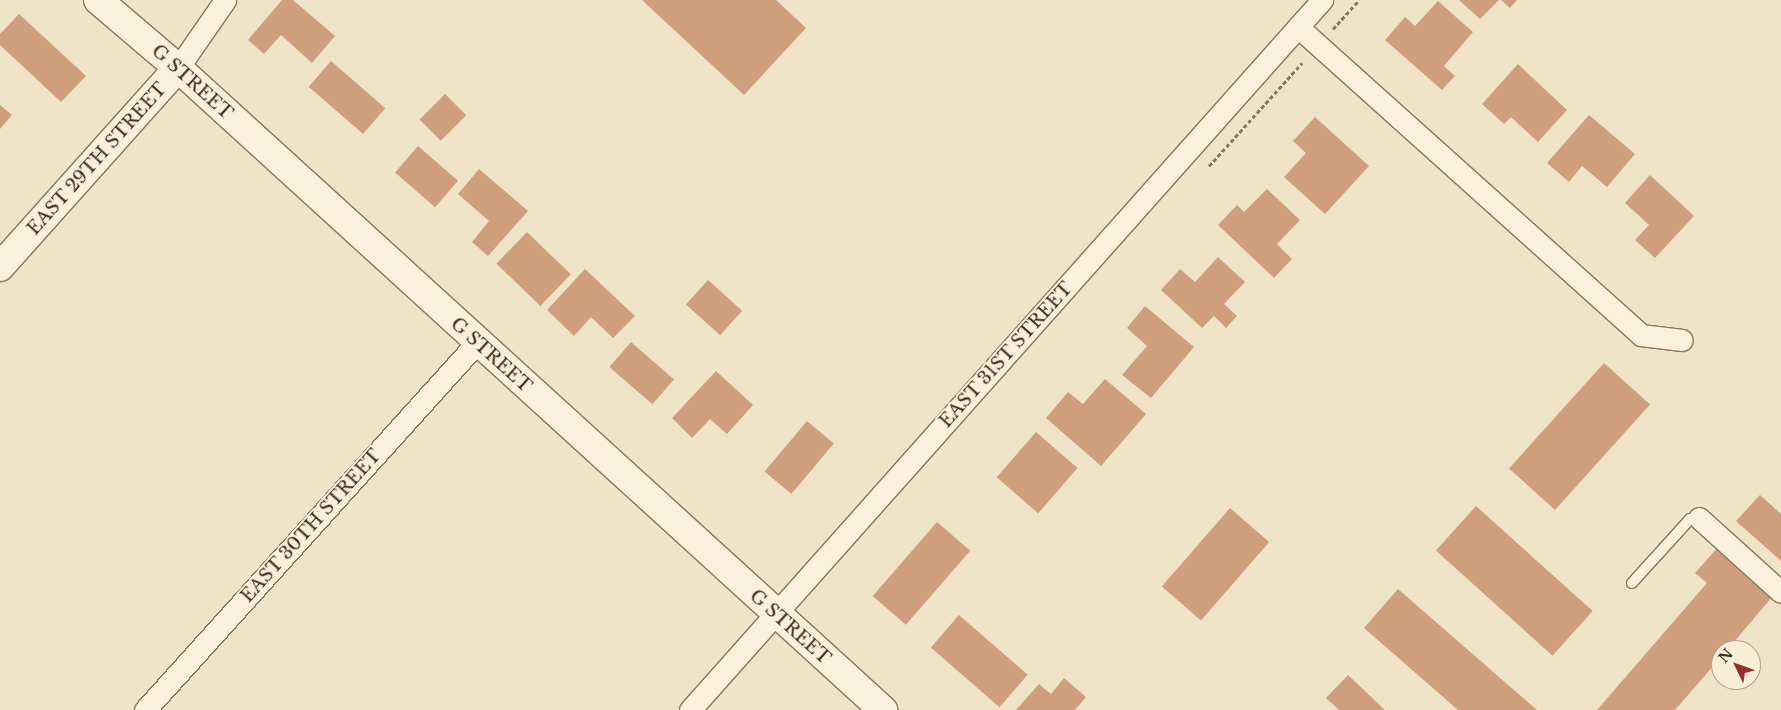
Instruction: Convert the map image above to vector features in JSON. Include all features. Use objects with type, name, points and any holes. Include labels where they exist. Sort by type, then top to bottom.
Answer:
[{"type":"main road","name":"G STREET","points":[[98,0],[178,68],[776,615],[883,710]]},
{"type":"main road","name":"EAST 29TH STREET","points":[[0,267],[178,68]]},
{"type":"street","name":"EAST 29TH STREET","points":[[178,68],[225,0]]},
{"type":"street","name":"EAST 31ST STREET","points":[[690,710],[1322,0]]},
{"type":"street","points":[[1298,26],[1641,335],[1682,340]]},
{"type":"street","name":"EAST 30TH STREET","points":[[145,710],[477,342]]},
{"type":"street","points":[[1699,518],[1781,592]]},
{"type":"lane","points":[[1632,583],[1690,519],[1699,518]]},
{"type":"building","points":[[282,0],[293,0],[335,36],[312,63],[281,35],[264,54],[248,40]]},
{"type":"building","points":[[642,0],[776,0],[806,28],[744,95]]},
{"type":"building","points":[[1459,0],[1499,0],[1480,19]]},
{"type":"building","points":[[1501,0],[1517,0],[1510,8]]},
{"type":"building","points":[[1438,1],[1473,32],[1444,66],[1455,76],[1442,90],[1385,40],[1405,17],[1415,26]]},
{"type":"building","points":[[19,14],[86,76],[61,102],[0,45],[0,34]]},
{"type":"building","points":[[331,61],[385,108],[363,134],[309,87]]},
{"type":"building","points":[[1518,64],[1567,110],[1538,142],[1511,117],[1504,124],[1482,104]]},
{"type":"building","points":[[445,94],[466,115],[441,141],[420,119]]},
{"type":"building","points":[[0,105],[12,115],[0,129]]},
{"type":"building","points":[[1589,115],[1635,154],[1607,187],[1582,166],[1569,182],[1547,163]]},
{"type":"building","points":[[1315,117],[1369,166],[1325,214],[1284,177],[1306,153],[1293,141]]},
{"type":"building","points":[[418,146],[458,181],[435,207],[395,172]]},
{"type":"building","points":[[479,169],[528,211],[488,256],[472,242],[489,221],[458,194]]},
{"type":"building","points":[[1650,175],[1694,216],[1655,258],[1635,240],[1649,225],[1625,203]]},
{"type":"building","points":[[1267,189],[1300,220],[1277,244],[1292,259],[1274,278],[1218,225],[1237,205],[1244,212]]},
{"type":"building","points":[[527,232],[571,274],[540,306],[496,264]]},
{"type":"building","points":[[1218,257],[1245,282],[1224,304],[1237,316],[1226,328],[1214,316],[1202,328],[1161,290],[1180,269],[1195,282]]},
{"type":"building","points":[[585,269],[635,316],[613,338],[591,317],[574,336],[547,310]]},
{"type":"building","points":[[708,280],[742,311],[720,335],[686,305]]},
{"type":"building","points":[[1145,306],[1194,347],[1151,398],[1122,375],[1147,346],[1127,328]]},
{"type":"building","points":[[631,342],[674,379],[652,404],[609,367]]},
{"type":"building","points":[[1604,363],[1650,404],[1555,510],[1509,469]]},
{"type":"building","points":[[716,371],[753,405],[727,434],[710,419],[692,438],[672,418]]},
{"type":"building","points":[[1105,379],[1146,414],[1101,466],[1046,418],[1068,392],[1083,404]]},
{"type":"building","points":[[807,421],[834,443],[791,494],[765,472]]},
{"type":"building","points":[[1036,432],[1078,468],[1038,513],[997,477]]},
{"type":"building","points":[[1760,495],[1781,514],[1781,561],[1736,521]]},
{"type":"building","points":[[1476,506],[1593,611],[1553,656],[1436,551]]},
{"type":"building","points":[[1230,508],[1269,542],[1201,621],[1162,586]]},
{"type":"building","points":[[937,522],[970,551],[906,625],[873,596]]},
{"type":"building","points":[[1718,547],[1773,596],[1736,640],[1711,640],[1711,669],[1675,710],[1597,710],[1707,583],[1695,573]]},
{"type":"building","points":[[1398,589],[1537,710],[1458,710],[1364,628]]},
{"type":"building","points":[[959,615],[1028,675],[999,707],[931,647]]},
{"type":"building","points":[[1348,675],[1385,710],[1339,710],[1326,698]]},
{"type":"building","points":[[1064,678],[1086,697],[1075,710],[1016,710],[1039,684],[1051,694]]}]
